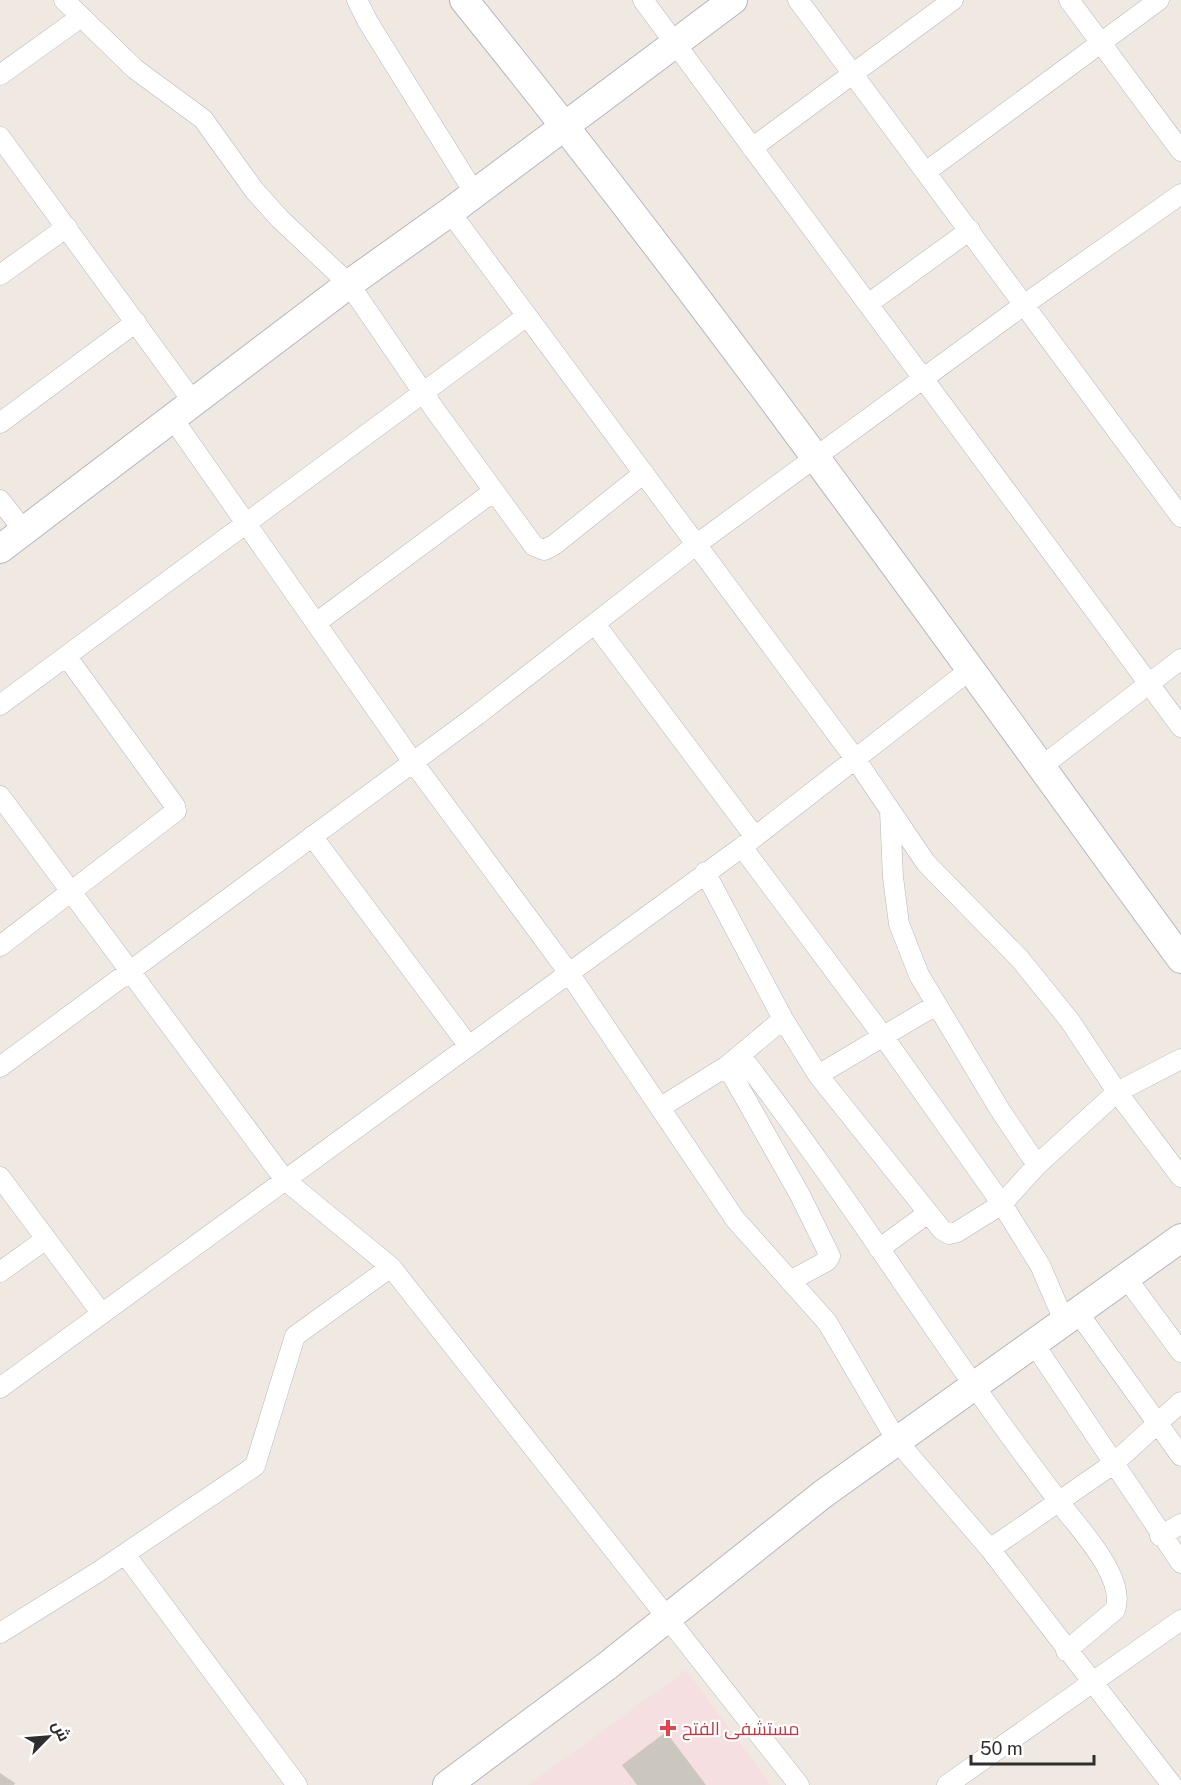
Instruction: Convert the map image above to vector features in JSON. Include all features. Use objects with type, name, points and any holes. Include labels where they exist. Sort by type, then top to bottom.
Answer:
[{"type":"street","points":[[64,0],[135,69],[203,119],[254,190],[279,219],[349,284],[422,392],[534,546],[544,550],[644,473]]},
{"type":"street","points":[[357,0],[368,22],[475,194]]},
{"type":"street","points":[[464,0],[566,126],[971,669],[1181,959]]},
{"type":"street","points":[[643,0],[1181,727]]},
{"type":"street","points":[[0,549],[349,284],[475,194],[733,0]]},
{"type":"street","points":[[798,0],[927,171],[1181,517]]},
{"type":"street","points":[[752,148],[952,0]]},
{"type":"street","points":[[1069,0],[1181,151]]},
{"type":"street","points":[[927,171],[1159,0]]},
{"type":"street","points":[[0,75],[81,17]]},
{"type":"street","points":[[0,137],[136,322],[246,524],[413,762],[569,973],[735,1219],[827,1322],[897,1441],[990,1549],[1066,1651],[1172,1785]]},
{"type":"street","points":[[0,1067],[413,762],[697,544],[1025,304],[1181,194]]},
{"type":"street","points":[[450,212],[856,760],[932,870],[1020,959],[1070,1022],[1117,1092],[1181,1177]]},
{"type":"street","points":[[0,275],[67,227]]},
{"type":"street","points":[[868,304],[970,230]]},
{"type":"street","points":[[0,705],[526,316]]},
{"type":"street","points":[[0,423],[136,322]]},
{"type":"street","points":[[316,623],[494,491]]},
{"type":"street","points":[[0,500],[24,531]]},
{"type":"street","points":[[595,624],[1002,1204],[1072,1318],[1181,1456]]},
{"type":"street","points":[[0,945],[176,811],[175,806],[67,657]]},
{"type":"street","points":[[1041,767],[1181,659]]},
{"type":"street","points":[[0,1388],[749,842],[971,669]]},
{"type":"street","points":[[0,796],[69,892],[285,1180],[391,1267],[799,1785]]},
{"type":"street","points":[[890,811],[893,877],[899,924],[919,975],[1000,1110],[1037,1165]]},
{"type":"street","points":[[312,837],[468,1045]]},
{"type":"street","points":[[705,872],[783,1019],[818,1076],[942,1230],[949,1234],[957,1232],[1002,1204],[1037,1165],[1117,1092],[1181,1059]]},
{"type":"street","points":[[818,1076],[936,1005]]},
{"type":"street","points":[[661,1107],[733,1061],[783,1019]]},
{"type":"street","points":[[733,1061],[813,1151],[974,1388],[1100,1556],[1111,1576],[1119,1601],[1115,1610],[1066,1651]]},
{"type":"street","points":[[733,1061],[830,1256],[827,1261],[790,1281]]},
{"type":"street","points":[[0,1177],[102,1314]]},
{"type":"street","points":[[879,1249],[928,1213]]},
{"type":"street","points":[[447,1785],[608,1666],[667,1616],[823,1494],[1127,1279],[1181,1238]]},
{"type":"street","points":[[0,1272],[46,1239]]},
{"type":"street","points":[[0,1632],[125,1554],[255,1466],[295,1336],[391,1267]]},
{"type":"street","points":[[1127,1279],[1181,1352]]},
{"type":"street","points":[[1034,1344],[1160,1536],[1181,1563]]},
{"type":"street","points":[[990,1549],[1060,1503],[1113,1464],[1181,1402]]},
{"type":"street","points":[[1160,1536],[1181,1524]]},
{"type":"street","points":[[125,1554],[297,1785]]},
{"type":"street","points":[[947,1785],[1090,1681],[1181,1620]]},
{"type":"shaded area","name":"مستشفى الفتح","points":[[686,1670],[771,1785],[528,1785]]},
{"type":"building","points":[[666,1732],[706,1785],[637,1785],[622,1765]]},
{"type":"building","points":[[0,1773],[15,1783],[14,1785],[0,1785]]},
{"type":"place","name":"مستشفى الفتح","points":[[668,1728]]}]
